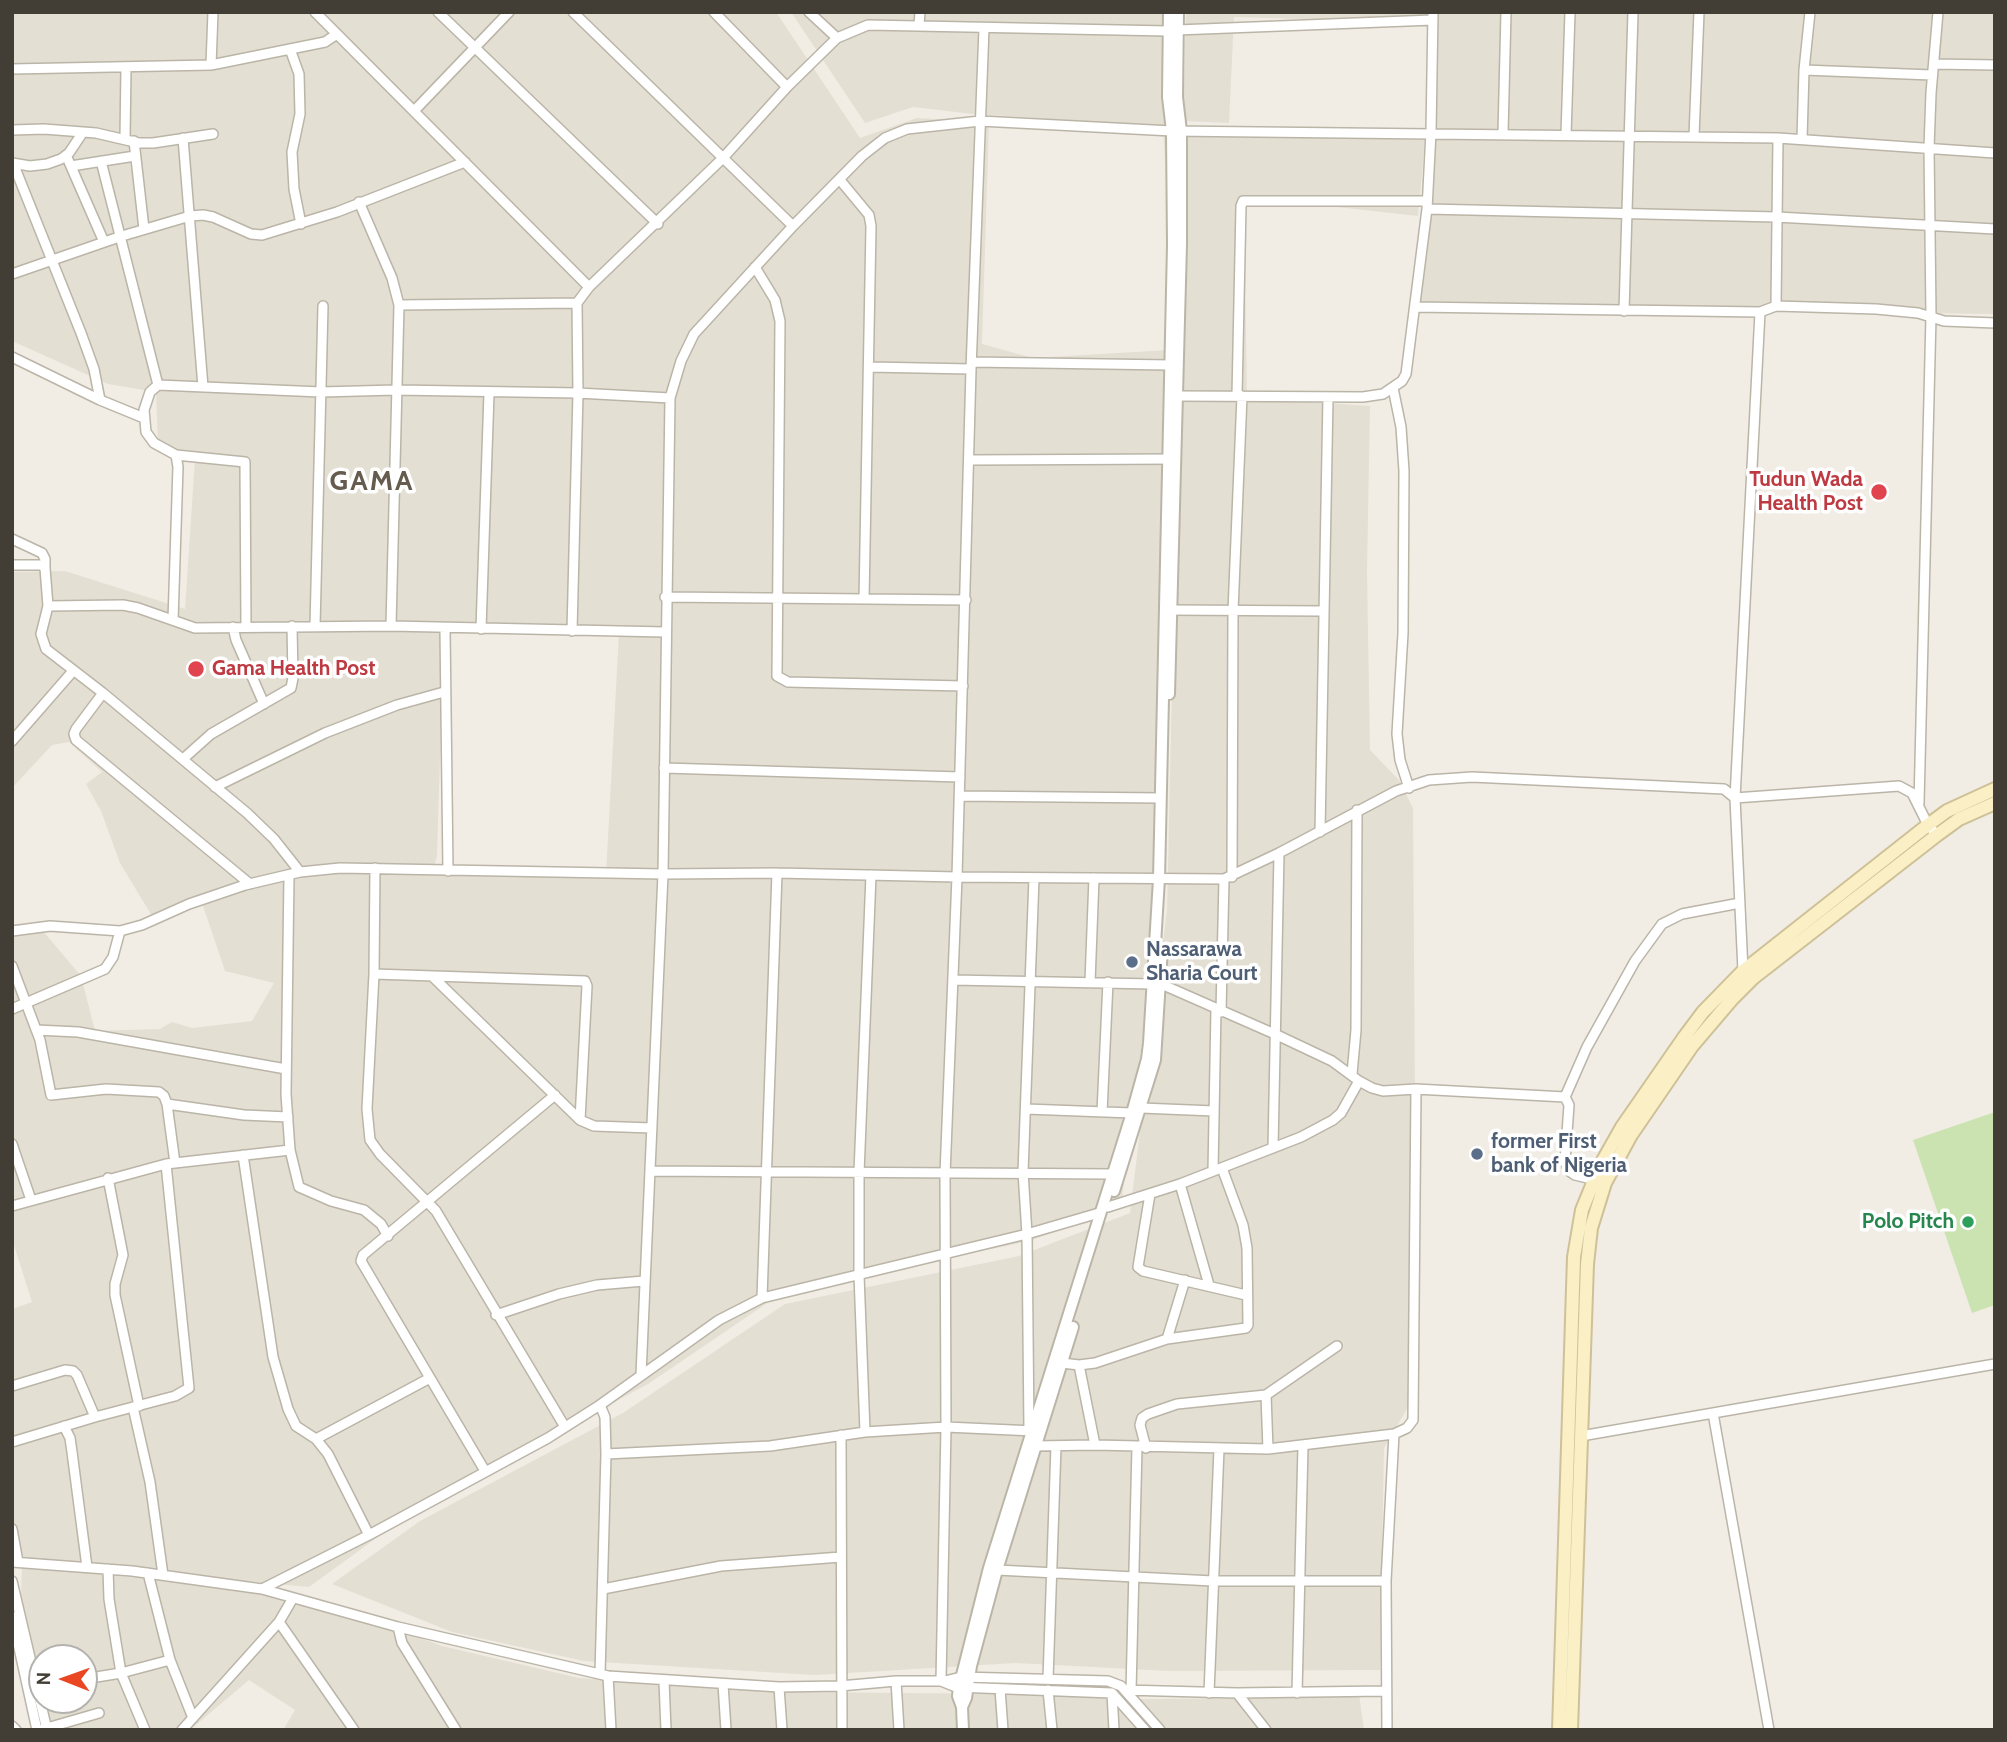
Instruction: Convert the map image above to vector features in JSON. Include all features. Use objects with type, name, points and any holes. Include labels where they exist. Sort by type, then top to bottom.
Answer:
[{"type":"main road","points":[[1571,1730],[1587,1264],[1600,1181],[1622,1127],[1703,1012],[1743,971],[1947,811],[1995,789]]},
{"type":"main road","points":[[1559,1730],[1574,1257],[1582,1210],[1692,1046],[1753,978],[1937,835],[1959,820],[1995,803]]},
{"type":"street","points":[[211,65],[213,12]]},
{"type":"street","points":[[315,12],[589,287]]},
{"type":"street","points":[[438,12],[657,223]]},
{"type":"street","points":[[414,110],[509,12]]},
{"type":"street","points":[[573,12],[793,226]]},
{"type":"street","points":[[714,12],[787,86]]},
{"type":"street","points":[[809,12],[837,38]]},
{"type":"street","points":[[919,25],[920,12]]},
{"type":"street","points":[[963,1730],[964,1682],[989,1568],[1155,1060],[1171,610],[1170,365],[1177,97],[1173,30],[1169,12]]},
{"type":"street","points":[[1173,30],[1178,12]]},
{"type":"street","points":[[1503,133],[1506,12]]},
{"type":"street","points":[[1566,135],[1570,12]]},
{"type":"street","points":[[1624,311],[1633,12]]},
{"type":"street","points":[[1694,136],[1699,12]]},
{"type":"street","points":[[1802,139],[1804,70],[1810,12]]},
{"type":"street","points":[[1919,809],[1931,316],[1929,148],[1938,12]]},
{"type":"street","points":[[572,631],[578,393],[577,303],[589,287],[723,158],[787,86],[837,38],[868,25],[1173,30],[1433,16],[1432,132],[1427,205],[1406,374],[1398,385],[1383,394],[1363,397],[1177,396]]},
{"type":"street","points":[[944,1681],[945,1174],[960,796],[984,28]]},
{"type":"street","points":[[12,69],[211,65],[325,42],[337,34]]},
{"type":"street","points":[[290,49],[299,74],[300,114],[292,152],[293,189],[302,224]]},
{"type":"street","points":[[1934,64],[1995,65]]},
{"type":"street","points":[[126,67],[130,140],[135,156],[145,229]]},
{"type":"street","points":[[1804,70],[1932,75]]},
{"type":"street","points":[[641,1375],[663,874],[664,632],[670,398],[681,360],[694,334],[793,226],[862,156],[896,132],[980,121],[1176,131],[1778,138],[1995,153]]},
{"type":"street","points":[[12,130],[83,132],[153,143],[213,134]]},
{"type":"street","points":[[1162,879],[1160,799],[1181,244],[1176,131]]},
{"type":"street","points":[[13,163],[30,166],[47,164],[66,155],[83,132]]},
{"type":"street","points":[[183,138],[203,387]]},
{"type":"street","points":[[1776,306],[1778,138]]},
{"type":"street","points":[[66,155],[103,242]]},
{"type":"street","points":[[71,166],[135,156]]},
{"type":"street","points":[[101,161],[158,384]]},
{"type":"street","points":[[12,274],[50,259],[190,216],[213,217],[251,234],[262,235],[302,224],[465,162]]},
{"type":"street","points":[[13,163],[94,369],[100,400]]},
{"type":"street","points":[[840,180],[869,215],[871,226],[864,599]]},
{"type":"street","points":[[1062,1363],[1095,1363],[1167,1339],[1246,1328],[1249,1323],[1246,1295],[1247,1248],[1243,1225],[1218,1170],[1214,1111],[1228,878],[1243,201],[1427,205],[1627,215],[1777,217],[1995,229]]},
{"type":"street","points":[[359,202],[392,278],[399,305],[391,626]]},
{"type":"street","points":[[755,267],[775,300],[780,321],[777,676],[783,681],[963,686]]},
{"type":"street","points":[[399,305],[577,303]]},
{"type":"street","points":[[315,626],[323,306]]},
{"type":"street","points":[[1415,307],[1760,312],[1776,306],[1898,310],[1953,322],[1995,323]]},
{"type":"street","points":[[1743,971],[1735,798],[1760,312]]},
{"type":"street","points":[[12,357],[100,400],[144,418]]},
{"type":"street","points":[[869,367],[1170,365]]},
{"type":"street","points":[[246,627],[246,463],[176,454],[154,443],[146,432],[144,418],[150,392],[158,384],[321,392],[396,390],[578,393],[670,398]]},
{"type":"street","points":[[1393,388],[1401,427],[1404,471],[1403,633],[1397,734],[1400,760],[1409,788]]},
{"type":"street","points":[[481,629],[489,393]]},
{"type":"street","points":[[1320,832],[1328,397]]},
{"type":"street","points":[[173,620],[178,467],[176,454]]},
{"type":"street","points":[[970,460],[1171,459]]},
{"type":"street","points":[[12,539],[44,555],[48,606],[41,634],[46,649],[215,787],[274,839],[300,872]]},
{"type":"street","points":[[12,565],[41,565],[45,568]]},
{"type":"street","points":[[665,597],[966,600]]},
{"type":"street","points":[[48,606],[122,605],[191,627],[391,626],[664,632]]},
{"type":"street","points":[[1171,610],[1323,611]]},
{"type":"street","points":[[183,759],[211,734],[292,688],[292,626]]},
{"type":"street","points":[[233,627],[264,704]]},
{"type":"street","points":[[445,629],[448,871]]},
{"type":"street","points":[[12,741],[73,671]]},
{"type":"street","points":[[215,787],[325,733],[397,705],[444,692]]},
{"type":"street","points":[[103,693],[79,725],[74,734],[76,740],[250,884]]},
{"type":"street","points":[[664,768],[960,777]]},
{"type":"street","points":[[12,931],[50,926],[120,931],[142,925],[189,904],[289,874],[375,868],[663,874],[1228,878],[1396,791],[1429,780],[1472,777],[1724,789],[1735,798],[1899,786],[1912,793],[1928,825],[1937,835]]},
{"type":"street","points":[[960,796],[1160,799]]},
{"type":"street","points":[[262,1589],[369,1535],[565,1427],[719,1320],[762,1298],[1027,1234],[1104,1210],[1218,1170],[1333,1120],[1341,1113],[1355,1078],[1357,810]]},
{"type":"street","points":[[1273,1147],[1279,853]]},
{"type":"street","points":[[375,868],[368,1130],[370,1140],[380,1154],[436,1211],[565,1427]]},
{"type":"street","points":[[762,1298],[777,873]]},
{"type":"street","points":[[289,874],[286,1069],[290,1150],[299,1187],[364,1210],[381,1224],[388,1236]]},
{"type":"street","points":[[864,1432],[859,1173],[871,875]]},
{"type":"street","points":[[964,1682],[1035,1446],[1023,1172],[1034,878]]},
{"type":"street","points":[[1090,982],[1094,878]]},
{"type":"street","points":[[1565,1097],[1587,1047],[1653,934],[1662,924],[1682,915],[1740,903]]},
{"type":"street","points":[[12,1009],[105,969],[113,957],[120,931]]},
{"type":"street","points":[[12,966],[36,1030],[51,1095],[145,1090],[159,1092],[164,1096],[167,1104],[189,1388],[175,1396],[12,1442]]},
{"type":"street","points":[[374,974],[585,981],[587,986],[580,1119]]},
{"type":"street","points":[[432,976],[580,1119],[594,1126],[652,1128]]},
{"type":"street","points":[[953,980],[1157,984],[1332,1061],[1355,1078],[1383,1091],[1416,1089],[1565,1097]]},
{"type":"street","points":[[1102,1112],[1108,982]]},
{"type":"street","points":[[36,1030],[78,1032],[286,1069]]},
{"type":"street","points":[[1035,1446],[1268,1449],[1394,1434],[1407,1428],[1413,1420],[1416,1089]]},
{"type":"street","points":[[485,1471],[360,1261],[363,1255],[555,1095]]},
{"type":"street","points":[[1565,1097],[1569,1105],[1565,1161],[1569,1171],[1600,1181]]},
{"type":"street","points":[[167,1104],[244,1115],[288,1117]]},
{"type":"street","points":[[1026,1109],[1102,1112],[1214,1111]]},
{"type":"street","points":[[1033,1431],[1062,1363],[1112,1174],[1137,1110]]},
{"type":"street","points":[[12,1144],[31,1200]]},
{"type":"street","points":[[12,1206],[108,1178],[170,1164],[290,1150]]},
{"type":"street","points":[[243,1155],[273,1357],[288,1409],[296,1426],[316,1439],[336,1467],[369,1535]]},
{"type":"street","points":[[651,1171],[1112,1174]]},
{"type":"street","points":[[108,1178],[123,1255],[115,1284],[116,1295],[150,1482],[163,1575]]},
{"type":"street","points":[[1180,1184],[1209,1285]]},
{"type":"street","points":[[1150,1194],[1138,1267],[1143,1271],[1246,1295]]},
{"type":"street","points":[[496,1315],[571,1291],[644,1280]]},
{"type":"street","points":[[1167,1339],[1185,1280]]},
{"type":"street","points":[[1128,1691],[1142,1418],[1177,1404],[1266,1395],[1337,1346]]},
{"type":"street","points":[[1580,1436],[1995,1364]]},
{"type":"street","points":[[1079,1365],[1095,1445]]},
{"type":"street","points":[[12,1387],[65,1370],[73,1371],[94,1417]]},
{"type":"street","points":[[316,1439],[430,1378]]},
{"type":"street","points":[[1266,1395],[1268,1449]]},
{"type":"street","points":[[600,1405],[605,1418],[607,1454],[603,1589],[604,1675],[611,1730]]},
{"type":"street","points":[[1713,1413],[1769,1730]]},
{"type":"street","points":[[64,1426],[70,1438],[87,1567]]},
{"type":"street","points":[[607,1454],[769,1446],[864,1432],[946,1427],[1033,1431]]},
{"type":"street","points":[[1387,1730],[1386,1581],[1394,1434]]},
{"type":"street","points":[[841,1435],[842,1730]]},
{"type":"street","points":[[1048,1679],[1056,1446]]},
{"type":"street","points":[[1297,1693],[1303,1446]]},
{"type":"street","points":[[1209,1693],[1219,1449]]},
{"type":"street","points":[[12,1529],[15,1562],[148,1573],[262,1589],[398,1627],[604,1675],[779,1687],[840,1686],[896,1681],[1108,1681],[1128,1691],[1160,1730]]},
{"type":"street","points":[[603,1589],[721,1566],[841,1557]]},
{"type":"street","points":[[108,1569],[111,1615],[121,1673],[145,1730]]},
{"type":"street","points":[[997,1570],[1213,1581],[1386,1581]]},
{"type":"street","points":[[148,1573],[170,1660],[193,1717]]},
{"type":"street","points":[[12,1581],[28,1655]]},
{"type":"street","points":[[182,1730],[279,1622],[293,1598]]},
{"type":"street","points":[[12,1616],[28,1666]]},
{"type":"street","points":[[279,1622],[354,1730]]},
{"type":"street","points":[[398,1627],[402,1643],[456,1730]]},
{"type":"street","points":[[98,1677],[170,1660]]},
{"type":"street","points":[[664,1681],[666,1730]]},
{"type":"street","points":[[896,1681],[899,1730]]},
{"type":"street","points":[[964,1682],[1000,1689],[1111,1692],[1145,1730]]},
{"type":"street","points":[[723,1684],[726,1730]]},
{"type":"street","points":[[779,1687],[782,1730]]},
{"type":"street","points":[[1000,1689],[1003,1730]]},
{"type":"street","points":[[1048,1690],[1052,1730]]},
{"type":"street","points":[[1128,1691],[1385,1691]]},
{"type":"street","points":[[1111,1692],[1114,1730]]},
{"type":"street","points":[[1237,1693],[1266,1730]]},
{"type":"street","points":[[42,1729],[99,1713]]},
{"type":"street","points":[[12,1726],[16,1730]]},
{"type":"shaded area","points":[[12,12],[776,12],[860,138],[917,118],[989,122],[982,344],[1033,358],[1169,350],[1160,904],[1121,1206],[1030,1241],[785,1291],[648,1384],[419,1507],[309,1587],[17,1560],[12,1521],[12,1309],[32,1302],[12,1239],[12,936],[43,931],[81,976],[95,1031],[160,1029],[172,1022],[192,1028],[252,1021],[274,983],[225,971],[200,897],[152,916],[120,863],[101,811],[86,784],[102,772],[69,742],[52,745],[12,788],[12,572],[65,571],[185,609],[195,459],[158,442],[156,392],[108,384],[12,341]],"holes":[[[444,626],[619,633],[606,875],[433,871],[437,856]]]},
{"type":"shaded area","points":[[791,12],[1175,12],[1175,132],[1425,140],[1418,216],[1301,203],[1244,205],[1247,398],[1370,406],[1367,571],[1370,750],[1399,780],[1413,808],[1417,1392],[1384,1448],[1380,1670],[1170,1671],[1015,1663],[815,1675],[584,1661],[452,1632],[332,1584],[420,1521],[623,1413],[785,1304],[1019,1256],[1130,1213],[1167,910],[1177,461],[1176,354],[1163,126],[973,114],[913,107],[865,123]]},
{"type":"shaded area","points":[[1186,12],[1995,12],[1995,314],[1415,307],[1429,223],[1431,23],[1234,17],[1229,123],[1183,121]]},
{"type":"shaded area","points":[[22,1566],[304,1595],[442,1646],[579,1678],[787,1692],[1020,1694],[1138,1699],[1277,1698],[1359,1694],[1364,1730],[283,1730],[295,1710],[249,1680],[190,1730],[44,1730],[40,1714],[98,1714],[98,1644],[28,1644],[28,1661],[20,1627]]},
{"type":"green space","name":"Polo Pitch","points":[[1995,1112],[1995,1305],[1972,1313],[1913,1140]]},
{"type":"place","name":"Tudun Wada Health Post","points":[[1879,492]]},
{"type":"place","name":"Gama Health Post","points":[[196,669]]},
{"type":"place","name":"Nassarawa Sharia Court","points":[[1132,962]]},
{"type":"place","name":"former First bank of Nigeria","points":[[1477,1154]]},
{"type":"place","name":"Polo Pitch","points":[[1968,1222]]},
{"type":"district","name":"GAMA","points":[[372,482]]}]
